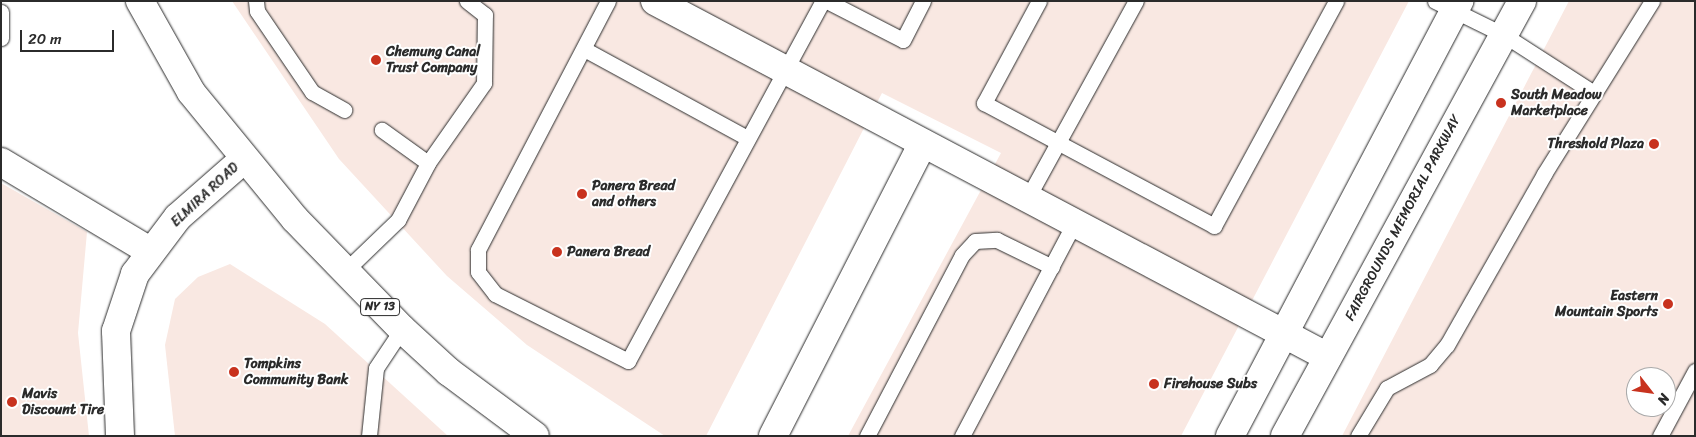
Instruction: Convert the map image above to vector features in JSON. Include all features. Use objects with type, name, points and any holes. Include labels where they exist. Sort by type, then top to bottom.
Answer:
[{"type":"main road","name":"ELMIRA ROAD","points":[[120,436],[116,331],[135,274],[150,251],[178,217],[244,159],[191,92],[140,1]]},
{"type":"main road","points":[[655,1],[1328,357]]},
{"type":"main road","name":"FAIRGROUNDS MEMORIAL PARKWAY","points":[[1285,436],[1522,1]]},
{"type":"main road","points":[[1230,436],[1449,4]]},
{"type":"main road","points":[[773,436],[924,143]]},
{"type":"main road","name":"NY 13","points":[[244,159],[345,271],[402,329],[449,372],[535,436]]},
{"type":"main road","points":[[1,162],[150,251]]},
{"type":"lane","points":[[256,1],[257,12],[312,92],[344,110]]},
{"type":"lane","points":[[345,271],[398,220],[428,163],[484,83],[484,15],[467,1]]},
{"type":"lane","points":[[608,1],[478,250],[478,272],[495,294],[628,361],[784,69],[825,1],[903,40],[923,1]]},
{"type":"lane","points":[[1040,1],[984,103],[1057,145],[1214,226],[1336,1]]},
{"type":"lane","points":[[1027,199],[1136,1]]},
{"type":"lane","points":[[1358,436],[1387,388],[1430,365],[1447,345],[1594,93],[1652,1]]},
{"type":"lane","points":[[1449,4],[1504,35],[1594,93]]},
{"type":"lane","points":[[1,12],[1,38]]},
{"type":"lane","points":[[584,49],[747,138]]},
{"type":"lane","points":[[382,130],[428,163]]},
{"type":"lane","points":[[962,436],[1074,224]]},
{"type":"lane","points":[[867,436],[962,255],[975,241],[997,240],[1052,267]]},
{"type":"lane","points":[[365,433],[376,368],[402,329]]},
{"type":"lane","points":[[1660,436],[1695,371]]},
{"type":"shaded area","points":[[232,1],[1409,1],[1181,436],[848,436],[1001,153],[882,93],[706,436],[665,436],[527,345],[447,276],[339,159]]},
{"type":"shaded area","points":[[1569,1],[1695,1],[1695,436],[1342,436]]},
{"type":"shaded area","points":[[1,183],[87,232],[78,333],[89,436],[1,436]]},
{"type":"shaded area","points":[[230,264],[325,324],[448,436],[175,436],[165,345],[175,299],[198,277]]},
{"type":"place","name":"Chemung Canal Trust Company","points":[[376,60]]},
{"type":"place","name":"South Meadow Marketplace","points":[[1501,103]]},
{"type":"place","name":"Threshold Plaza","points":[[1654,144]]},
{"type":"place","name":"Panera Bread and others","points":[[582,194]]},
{"type":"place","name":"Panera Bread","points":[[557,252]]},
{"type":"place","name":"Eastern Mountain Sports","points":[[1668,304]]},
{"type":"place","name":"Tompkins Community Bank","points":[[234,372]]},
{"type":"place","name":"Firehouse Subs","points":[[1154,384]]},
{"type":"place","name":"Mavis Discount Tire","points":[[12,402]]}]
